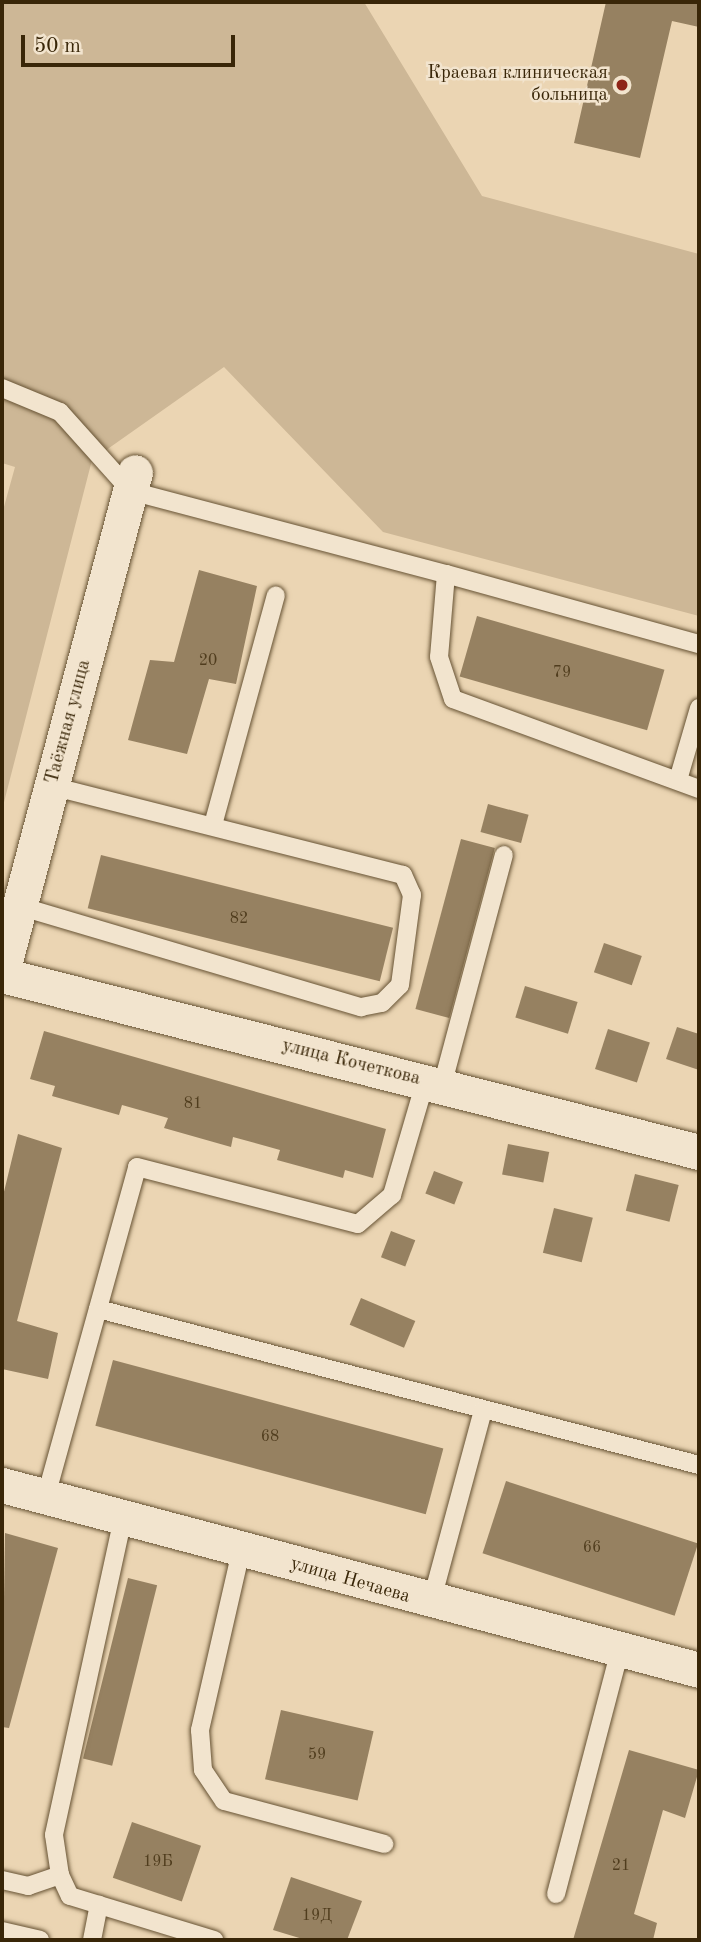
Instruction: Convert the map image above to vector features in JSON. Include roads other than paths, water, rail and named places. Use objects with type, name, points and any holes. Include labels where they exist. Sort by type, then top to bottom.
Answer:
[{"type":"street","name":"Таёжная улица","points":[[2,974],[133,481]]},
{"type":"street","name":"улица Кочеткова","points":[[2,974],[699,1152]]},
{"type":"street","name":"улица Нечаева","points":[[2,1485],[431,1604],[699,1670]]},
{"type":"lane","points":[[2,388],[60,412],[133,481],[446,574],[699,644]]},
{"type":"lane","points":[[446,574],[439,657],[453,699],[699,789]]},
{"type":"lane","points":[[213,825],[276,595]]},
{"type":"lane","points":[[678,780],[699,708]]},
{"type":"lane","points":[[19,906],[361,1007],[382,1003],[400,985],[412,894],[403,875],[51,786]]},
{"type":"lane","points":[[46,1496],[137,1167],[358,1224],[392,1195],[433,1084],[504,855]]},
{"type":"lane","points":[[98,1309],[699,1465]]},
{"type":"lane","points":[[431,1604],[483,1410]]},
{"type":"lane","points":[[123,1518],[54,1835],[60,1875],[70,1896],[214,1940]]},
{"type":"lane","points":[[241,1551],[200,1730],[203,1770],[224,1801],[384,1844]]},
{"type":"lane","points":[[556,1894],[620,1650]]},
{"type":"lane","points":[[2,1880],[28,1886],[60,1875]]},
{"type":"lane","points":[[92,1940],[99,1905]]},
{"type":"lane","points":[[2,1931],[40,1940]]},
{"type":"place","name":"Краевая клиническая больница","points":[[622,85]]}]
